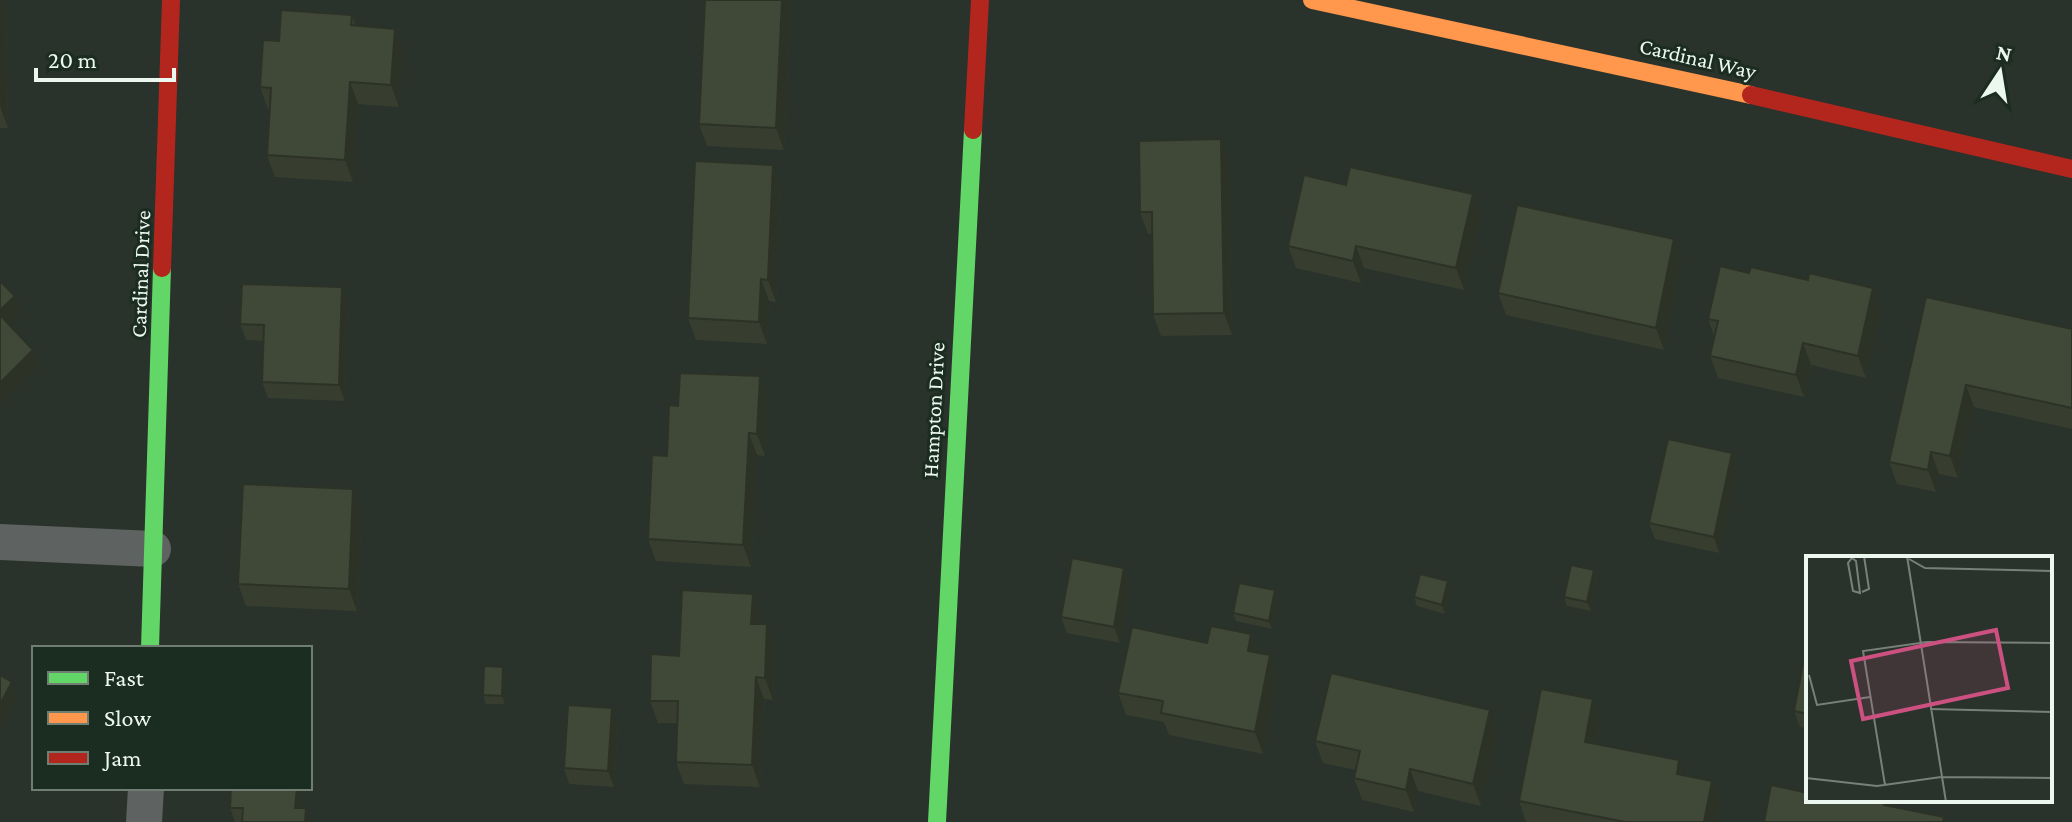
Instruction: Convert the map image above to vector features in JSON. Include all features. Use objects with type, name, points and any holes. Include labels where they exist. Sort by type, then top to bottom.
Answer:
[{"type":"street","name":"Cardinal Drive","points":[[150,646],[171,0]]},
{"type":"street","name":"Hampton Drive","points":[[937,822],[980,0]]},
{"type":"street","name":"Cardinal Way","points":[[1312,0],[1624,66],[2072,169]]},
{"type":"street","points":[[0,542],[153,549]]},
{"type":"street","points":[[144,822],[146,790]]},
{"type":"building","points":[[705,0],[782,0],[776,128],[699,124]]},
{"type":"building","points":[[281,10],[352,15],[351,25],[395,29],[391,85],[350,82],[345,160],[267,155],[271,88],[260,87],[263,40],[279,41]]},
{"type":"building","points":[[1221,139],[1224,313],[1153,314],[1152,212],[1140,212],[1139,141]]},
{"type":"building","points":[[695,161],[773,165],[768,280],[761,279],[759,322],[688,318]]},
{"type":"building","points":[[1350,167],[1473,194],[1456,268],[1356,246],[1353,261],[1288,246],[1304,175],[1346,185]]},
{"type":"building","points":[[1517,205],[1674,239],[1656,328],[1498,293]]},
{"type":"building","points":[[1720,266],[1749,273],[1751,267],[1808,280],[1809,273],[1873,288],[1858,356],[1803,343],[1796,375],[1710,356],[1718,321],[1708,319]]},
{"type":"building","points":[[0,281],[15,296],[0,310]]},
{"type":"building","points":[[242,284],[342,287],[339,385],[262,382],[264,325],[240,324]]},
{"type":"building","points":[[1926,297],[2072,329],[2072,408],[1966,385],[1950,456],[1931,452],[1928,470],[1889,462]]},
{"type":"building","points":[[0,315],[33,350],[0,383]]},
{"type":"building","points":[[680,373],[760,376],[757,434],[749,433],[743,545],[648,539],[652,455],[667,456],[669,405],[678,406]]},
{"type":"building","points":[[1668,439],[1732,453],[1714,537],[1649,523]]},
{"type":"building","points":[[243,484],[353,489],[349,589],[238,584]]},
{"type":"building","points":[[1072,558],[1124,568],[1114,627],[1061,617]]},
{"type":"building","points":[[1571,565],[1594,570],[1587,602],[1564,597]]},
{"type":"building","points":[[1420,574],[1448,581],[1442,605],[1414,597]]},
{"type":"building","points":[[1239,583],[1275,590],[1269,621],[1233,613]]},
{"type":"building","points":[[682,590],[753,594],[751,624],[767,624],[765,678],[756,677],[752,765],[676,762],[678,701],[650,701],[651,654],[679,656]]},
{"type":"building","points":[[1211,626],[1251,634],[1248,651],[1270,655],[1255,732],[1161,713],[1163,701],[1118,693],[1132,627],[1207,643]]},
{"type":"building","points":[[1806,648],[1806,714],[1794,711]]},
{"type":"building","points":[[484,666],[503,667],[502,696],[483,695]]},
{"type":"building","points":[[1331,673],[1490,710],[1473,784],[1410,769],[1406,790],[1354,778],[1360,751],[1315,741]]},
{"type":"building","points":[[0,675],[12,682],[0,704]]},
{"type":"building","points":[[1541,689],[1593,699],[1585,742],[1679,760],[1677,774],[1712,781],[1704,822],[1625,822],[1519,801]]},
{"type":"building","points":[[568,705],[612,708],[608,771],[564,768]]},
{"type":"building","points":[[1771,785],[1806,793],[1806,802],[1885,802],[1884,805],[1944,817],[1943,822],[1764,822]]},
{"type":"building","points":[[231,790],[297,790],[295,808],[306,808],[305,822],[242,822],[243,808],[230,808]]},
{"type":"traffic: fast","points":[[937,822],[973,130]]},
{"type":"traffic: fast","points":[[150,646],[162,268]]},
{"type":"traffic: slow","points":[[1312,0],[1751,95]]},
{"type":"traffic: jam","points":[[162,268],[171,0]]},
{"type":"traffic: jam","points":[[973,130],[980,0]]},
{"type":"traffic: jam","points":[[1751,95],[2072,169]]}]
